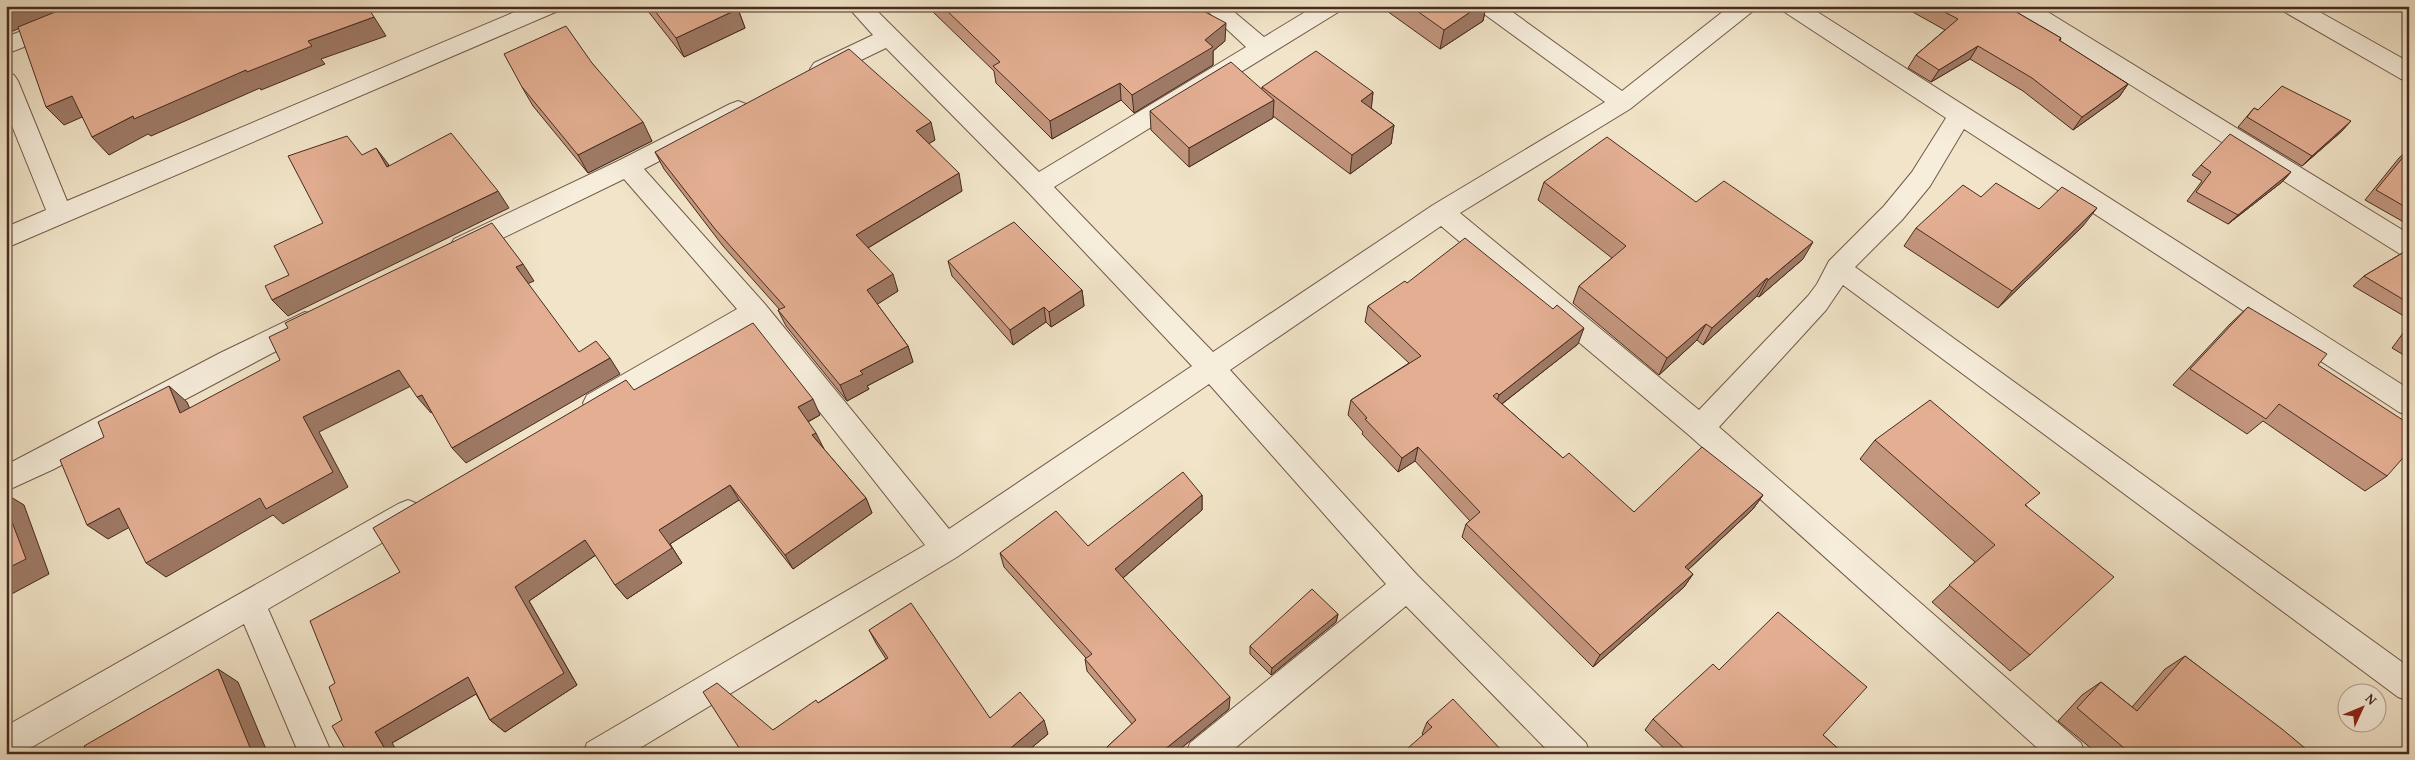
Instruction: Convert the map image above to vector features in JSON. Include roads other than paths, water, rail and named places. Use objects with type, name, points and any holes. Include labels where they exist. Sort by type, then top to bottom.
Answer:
[{"type":"street","points":[[6,46],[108,6]]},
{"type":"street","points":[[6,238],[550,6]]},
{"type":"street","points":[[858,6],[1037,185],[1212,368],[1407,586],[1574,754]]},
{"type":"street","points":[[1213,6],[1263,48]]},
{"type":"street","points":[[1037,185],[1332,6]]},
{"type":"street","points":[[1488,6],[1622,103]]},
{"type":"street","points":[[599,754],[946,548],[1442,212],[1622,103],[1745,6]]},
{"type":"street","points":[[1791,6],[2409,404]]},
{"type":"street","points":[[2021,6],[2409,247]]},
{"type":"street","points":[[2291,6],[2408,72]]},
{"type":"street","points":[[798,80],[888,37]]},
{"type":"street","points":[[6,81],[60,215]]},
{"type":"street","points":[[442,257],[627,167],[762,98]]},
{"type":"street","points":[[1700,428],[1817,304],[1827,291],[1838,268],[1893,213],[1921,179],[1960,115]]},
{"type":"street","points":[[627,167],[755,311],[946,548]]},
{"type":"street","points":[[1442,212],[1700,428],[1907,613],[2069,754]]},
{"type":"street","points":[[1838,268],[2409,686]]},
{"type":"street","points":[[576,415],[755,311]]},
{"type":"street","points":[[6,479],[80,442],[256,346],[327,312]]},
{"type":"street","points":[[6,744],[251,605],[430,500]]},
{"type":"street","points":[[1202,754],[1407,586]]},
{"type":"street","points":[[251,605],[316,754]]}]
